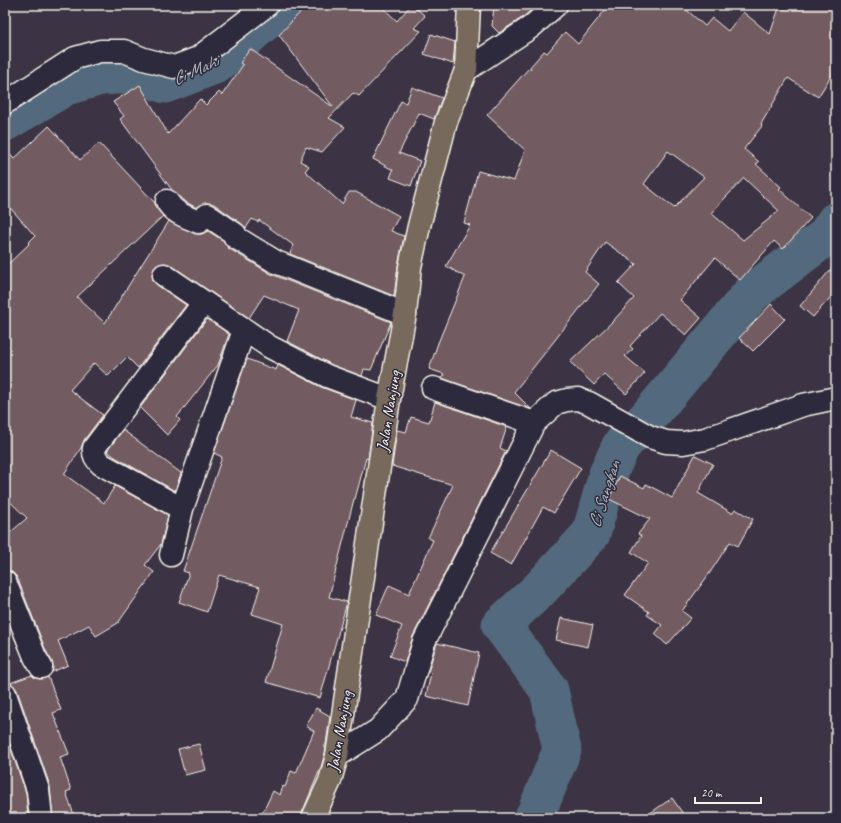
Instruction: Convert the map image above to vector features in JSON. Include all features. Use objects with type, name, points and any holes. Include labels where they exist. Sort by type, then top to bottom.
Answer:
[{"type":"main road","name":"Jalan Nanjung","points":[[313,818],[324,797],[337,756],[389,400],[405,314],[410,267],[446,122],[466,70],[469,5]]},
{"type":"street","points":[[5,103],[75,58],[100,52],[124,51],[144,59],[174,67],[198,58],[267,5]]},
{"type":"street","points":[[466,70],[531,27],[556,5]]},
{"type":"street","points":[[167,201],[169,206],[175,211],[199,222],[207,215],[235,234],[235,237],[276,262],[405,314]]},
{"type":"street","points":[[164,275],[270,347],[327,376],[389,400]]},
{"type":"street","points":[[182,509],[101,464],[94,456],[94,448],[204,302]]},
{"type":"street","points":[[171,555],[182,509],[244,330]]},
{"type":"street","points":[[433,388],[534,423]]},
{"type":"street","points":[[337,756],[378,730],[407,700],[424,642],[534,423],[556,403],[578,399],[589,403],[650,437],[666,442],[683,443],[697,441],[724,433],[803,405],[836,398]]},
{"type":"street","points":[[5,582],[35,657],[41,667]]},
{"type":"street","points":[[5,694],[38,790],[41,818]]},
{"type":"building","points":[[307,5],[380,5],[397,21],[411,5],[413,5],[425,16],[414,28],[421,31],[359,96],[353,93],[329,118],[345,127],[322,152],[306,147],[300,161],[309,166],[305,171],[342,204],[349,192],[356,192],[399,216],[391,231],[404,236],[394,296],[290,254],[293,245],[259,220],[258,222],[252,219],[246,228],[214,204],[204,203],[197,208],[184,201],[172,190],[120,119],[124,116],[113,102],[140,85],[168,134],[200,99],[206,105],[219,92],[222,95],[243,65],[240,63],[250,49],[333,107],[279,35]]},
{"type":"building","points":[[494,5],[537,5],[523,17],[499,33],[492,26]]},
{"type":"building","points":[[609,5],[681,5],[705,26],[712,18],[728,31],[743,12],[770,34],[780,5],[836,5],[836,68],[818,97],[788,78],[761,124],[762,126],[744,149],[759,162],[756,164],[781,187],[779,189],[811,218],[783,249],[774,241],[740,280],[715,258],[680,300],[701,318],[686,335],[660,313],[630,346],[633,349],[625,356],[645,373],[626,394],[604,374],[594,385],[570,362],[613,321],[634,298],[618,283],[636,264],[605,242],[585,272],[599,284],[514,392],[531,409],[442,378],[444,374],[429,369],[465,277],[446,266],[470,225],[464,223],[478,171],[514,181],[525,150],[487,115],[529,68],[531,69],[530,67],[544,51],[547,53],[565,32],[578,44]],"holes":[[[668,151],[704,177],[674,208],[644,184]],[[744,178],[779,211],[743,240],[711,213]]]},
{"type":"building","points":[[431,34],[455,42],[453,64],[424,54]]},
{"type":"building","points":[[412,87],[442,98],[434,119],[419,113],[399,153],[420,161],[411,186],[390,178],[393,170],[373,159],[401,101],[406,103]]},
{"type":"building","points":[[49,126],[80,160],[99,143],[155,203],[156,208],[163,216],[77,297],[105,323],[169,221],[195,234],[201,234],[208,231],[224,241],[228,248],[271,274],[391,322],[371,370],[364,369],[362,376],[332,365],[287,341],[299,310],[264,295],[249,318],[171,265],[165,263],[159,264],[154,268],[152,274],[153,281],[186,305],[138,368],[127,357],[108,376],[94,363],[70,390],[103,415],[84,440],[81,448],[64,474],[104,503],[115,486],[168,515],[161,544],[145,565],[154,572],[118,623],[96,636],[89,625],[58,641],[68,665],[52,672],[52,661],[46,651],[17,577],[12,572],[5,570],[5,537],[27,518],[5,497],[5,267],[29,244],[28,243],[35,236],[5,202],[5,149],[14,159]]},
{"type":"building","points":[[836,263],[836,291],[813,317],[800,306]]},
{"type":"building","points":[[771,304],[785,319],[753,351],[739,338]]},
{"type":"building","points":[[207,319],[229,334],[218,365],[177,417],[180,420],[167,435],[140,408]]},
{"type":"building","points":[[247,359],[276,370],[278,365],[321,387],[356,400],[351,417],[373,423],[368,459],[366,458],[354,499],[329,597],[347,602],[320,698],[266,682],[283,624],[252,614],[260,587],[219,575],[207,612],[179,602],[189,573],[183,571],[222,457],[214,453]]},
{"type":"building","points":[[435,402],[507,427],[500,448],[506,451],[413,636],[405,662],[390,656],[402,626],[376,615],[389,585],[409,594],[433,540],[428,538],[453,485],[392,466],[397,430],[406,432],[411,417],[429,422]]},
{"type":"building","points":[[123,430],[181,473],[175,491],[107,451]]},
{"type":"building","points":[[551,450],[581,468],[554,513],[543,507],[511,565],[490,553]]},
{"type":"building","points":[[695,455],[713,464],[698,493],[732,513],[735,509],[753,519],[738,546],[730,542],[682,611],[691,618],[667,645],[655,634],[662,625],[647,615],[649,612],[625,595],[648,563],[631,552],[641,536],[638,534],[650,519],[609,499],[620,476],[644,488],[646,484],[672,498]]},
{"type":"building","points":[[561,618],[593,625],[588,647],[556,640]]},
{"type":"building","points":[[437,643],[479,653],[468,706],[426,696],[431,673],[428,672]]},
{"type":"building","points":[[32,675],[35,678],[41,679],[48,677],[61,710],[53,713],[69,754],[60,757],[71,790],[66,792],[75,818],[53,818],[50,786],[17,690],[10,683]]},
{"type":"building","points":[[316,708],[330,716],[326,744],[324,747],[326,747],[321,767],[301,818],[260,818],[273,791],[280,795],[283,786],[285,787],[291,771],[296,773],[314,731],[306,726]]},
{"type":"building","points":[[5,732],[26,793],[28,818],[5,818]]},
{"type":"building","points":[[199,744],[206,770],[185,775],[178,749]]},
{"type":"building","points":[[672,798],[686,818],[643,818]]},
{"type":"waterway","name":"Ci Mahi","points":[[5,122],[66,86],[101,76],[137,74],[165,84],[217,64],[283,5]]},
{"type":"waterway","name":"Ci Sangkan","points":[[533,818],[562,750],[549,690],[501,625],[539,590],[591,534],[608,474],[621,446],[649,416],[752,293],[825,237],[836,221]]}]
